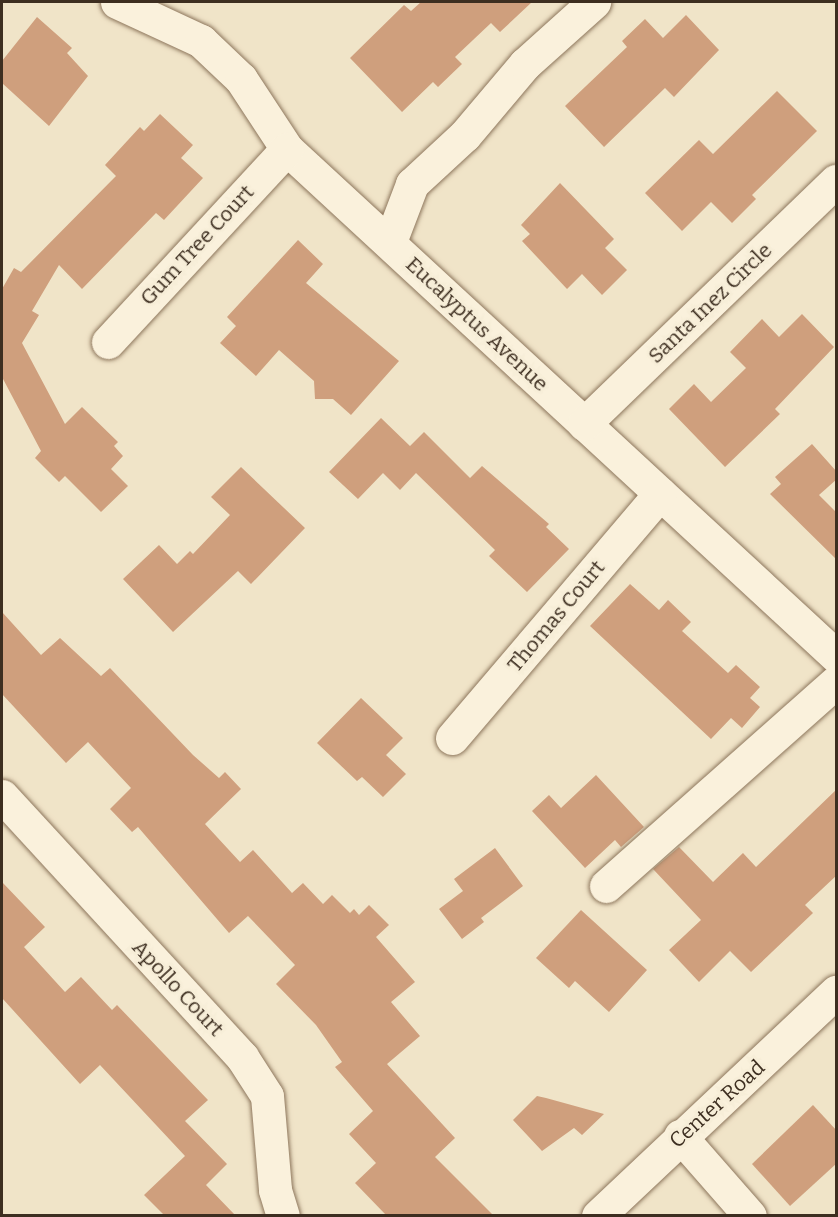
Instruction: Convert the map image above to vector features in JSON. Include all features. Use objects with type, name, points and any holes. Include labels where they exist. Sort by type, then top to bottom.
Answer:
[{"type":"street","name":"Eucalyptus Avenue","points":[[117,2],[201,41],[241,79],[287,149],[837,656]]},
{"type":"street","points":[[390,242],[412,184],[465,135],[525,64],[594,2]]},
{"type":"street","name":"Gum Tree Court","points":[[108,342],[287,149]]},
{"type":"street","name":"Santa Inez Circle","points":[[584,424],[837,181]]},
{"type":"street","name":"Thomas Court","points":[[452,738],[660,494]]},
{"type":"street","points":[[606,886],[837,682]]},
{"type":"street","name":"Apollo Court","points":[[2,796],[242,1057],[267,1096],[274,1190],[284,1215]]},
{"type":"street","name":"Center Road","points":[[598,1215],[680,1136],[837,992]]},
{"type":"street","points":[[680,1136],[750,1215]]},
{"type":"building","points":[[421,2],[532,2],[500,32],[491,23],[455,57],[462,64],[438,87],[433,82],[402,112],[350,58],[404,5],[411,11]]},
{"type":"building","points":[[686,15],[719,50],[674,97],[665,88],[604,147],[565,106],[627,47],[622,41],[645,19],[663,38]]},
{"type":"building","points":[[37,17],[72,48],[67,53],[88,76],[49,126],[2,83],[2,61]]},
{"type":"building","points":[[777,91],[817,131],[752,195],[756,199],[732,223],[711,202],[682,231],[645,193],[699,140],[713,154]]},
{"type":"building","points":[[160,114],[193,145],[181,158],[203,178],[164,220],[156,213],[82,289],[59,265],[32,311],[39,315],[22,343],[65,424],[82,407],[118,442],[114,446],[123,456],[111,469],[128,486],[101,512],[65,476],[59,482],[35,458],[41,451],[2,377],[2,289],[14,268],[21,272],[116,176],[105,165],[140,127],[144,131]]},
{"type":"building","points":[[560,183],[614,239],[605,248],[627,270],[602,295],[582,274],[567,289],[522,241],[530,234],[521,225]]},
{"type":"building","points":[[298,240],[323,264],[306,283],[399,361],[351,415],[333,399],[315,399],[314,381],[279,350],[256,376],[220,343],[236,326],[227,317]]},
{"type":"building","points":[[802,314],[834,347],[775,409],[780,414],[725,467],[669,409],[694,384],[711,402],[746,368],[730,352],[762,319],[779,337]]},
{"type":"building","points":[[381,418],[410,446],[424,432],[470,478],[482,466],[549,524],[546,527],[569,549],[527,592],[489,556],[495,550],[416,473],[400,490],[383,473],[358,499],[329,472]]},
{"type":"building","points":[[812,444],[837,472],[837,479],[819,495],[837,513],[837,560],[770,494],[781,484],[775,477]]},
{"type":"building","points":[[241,467],[305,528],[251,584],[238,571],[173,632],[123,579],[159,545],[177,564],[190,551],[193,554],[230,515],[211,497]]},
{"type":"building","points":[[630,584],[659,610],[668,600],[691,622],[682,631],[728,673],[736,665],[760,687],[750,698],[760,707],[742,728],[731,718],[711,739],[590,626]]},
{"type":"building","points":[[2,612],[41,655],[60,638],[101,676],[110,668],[193,755],[219,778],[225,772],[241,789],[205,824],[240,862],[253,850],[292,893],[303,883],[323,904],[332,895],[350,913],[354,909],[359,915],[369,905],[389,925],[376,937],[415,982],[391,1002],[420,1036],[387,1064],[455,1138],[435,1157],[493,1215],[386,1215],[355,1183],[376,1163],[349,1134],[373,1111],[335,1067],[342,1062],[316,1025],[276,984],[295,965],[248,916],[229,933],[138,827],[132,832],[110,809],[131,788],[88,742],[66,763],[2,694]]},
{"type":"building","points":[[361,698],[403,738],[386,755],[406,774],[383,797],[362,777],[357,781],[317,743]]},
{"type":"building","points":[[596,775],[644,827],[621,847],[615,840],[585,868],[532,811],[549,795],[561,808]]},
{"type":"building","points":[[837,789],[837,875],[805,905],[813,913],[751,972],[730,951],[699,982],[669,950],[701,920],[653,869],[679,847],[713,882],[743,853],[756,867]]},
{"type":"building","points":[[495,848],[523,886],[481,918],[484,922],[462,939],[439,909],[463,891],[454,879]]},
{"type":"building","points":[[2,882],[45,927],[24,947],[65,992],[81,977],[112,1010],[117,1005],[208,1100],[185,1121],[227,1164],[206,1185],[235,1215],[164,1215],[144,1195],[185,1156],[100,1065],[80,1084],[2,998]]},
{"type":"building","points":[[581,910],[647,970],[609,1012],[575,981],[569,988],[536,958]]},
{"type":"building","points":[[537,1096],[604,1114],[582,1135],[574,1128],[542,1151],[513,1120]]},
{"type":"building","points":[[813,1105],[837,1131],[837,1163],[790,1206],[752,1164]]}]
